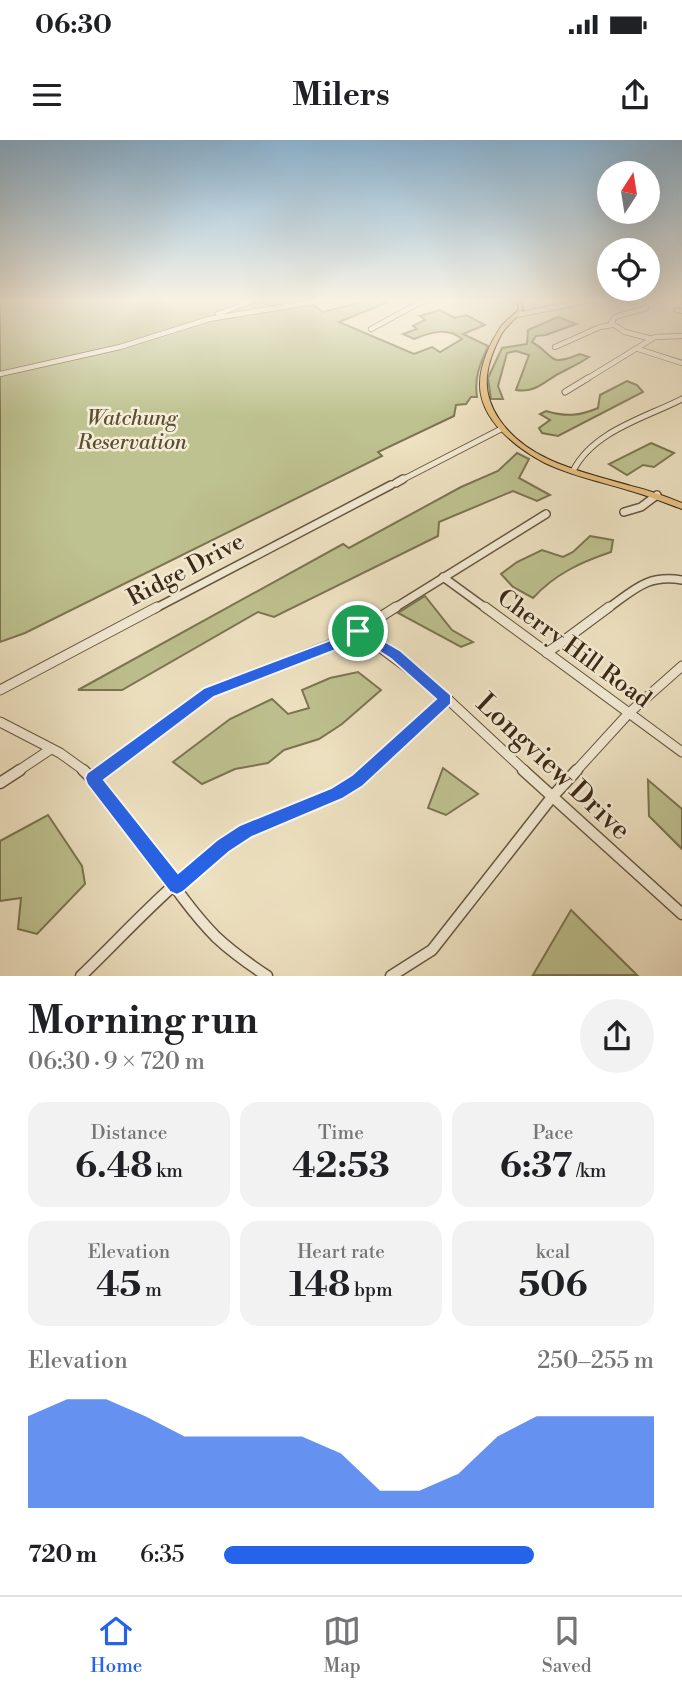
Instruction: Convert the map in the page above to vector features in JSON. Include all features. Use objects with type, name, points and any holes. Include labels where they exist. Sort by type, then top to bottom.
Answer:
[{"type":"main road","points":[[499,338],[483,378],[485,400],[500,429],[527,451],[573,471],[657,495],[682,506]]},
{"type":"street","points":[[0,374],[151,338]]},
{"type":"street","points":[[555,347],[575,338]]},
{"type":"street","points":[[648,338],[653,339]]},
{"type":"street","points":[[565,392],[656,338]]},
{"type":"street","points":[[638,349],[682,363]]},
{"type":"street","points":[[573,471],[582,454],[593,445],[682,399]]},
{"type":"street","name":"Ridge Drive","points":[[0,690],[500,429]]},
{"type":"street","points":[[624,512],[641,508],[657,495]]},
{"type":"street","points":[[93,778],[209,693],[333,645],[546,514]]},
{"type":"street","name":"Cherry Hill Road","points":[[443,577],[682,752]]},
{"type":"street","points":[[547,653],[644,582],[664,577],[682,580]]},
{"type":"street","name":"Longview Drive","points":[[358,631],[396,655],[627,868],[682,914]]},
{"type":"street","points":[[391,975],[432,950],[552,797],[629,713],[682,666]]},
{"type":"street","points":[[81,975],[223,846],[246,831],[337,793],[358,780],[446,699]]},
{"type":"street","points":[[0,722],[70,759],[93,778],[219,942],[233,955],[267,975]]},
{"type":"street","points":[[0,783],[51,749]]},
{"type":"green space","name":"Watchung Reservation","points":[[0,338],[377,338],[414,354],[432,347],[440,352],[461,338],[471,338],[488,346],[477,377],[477,397],[471,397],[466,404],[456,405],[454,416],[378,452],[382,456],[25,633],[0,642]]},
{"type":"green space","points":[[527,338],[535,338],[532,342],[556,360],[580,354],[589,357],[539,386],[523,391],[516,390],[529,355],[516,351],[507,353],[498,386],[503,399],[491,399],[488,378],[502,348],[527,344]]},
{"type":"green space","points":[[627,381],[637,385],[643,392],[558,436],[542,433],[539,428],[550,420],[540,414],[546,411],[572,415],[591,411],[598,408],[600,395]]},
{"type":"green space","points":[[651,443],[674,453],[654,467],[643,465],[627,475],[609,464]]},
{"type":"green space","points":[[517,453],[529,459],[519,478],[550,495],[537,501],[513,491],[439,522],[438,536],[274,617],[258,612],[122,690],[78,690],[343,544],[349,548],[461,487],[498,471]]},
{"type":"green space","points":[[590,536],[613,540],[611,552],[569,570],[550,582],[533,598],[513,587],[501,574],[517,562],[542,550],[563,557],[573,552]]},
{"type":"green space","points":[[425,596],[452,630],[473,642],[461,647],[398,613]]},
{"type":"green space","points":[[358,672],[381,690],[342,724],[319,739],[284,750],[268,763],[235,769],[202,784],[173,762],[230,719],[272,699],[288,714],[309,708],[302,690],[330,678]]},
{"type":"green space","points":[[443,768],[478,794],[446,815],[428,808]]},
{"type":"green space","points":[[648,780],[682,809],[682,849],[649,816]]},
{"type":"green space","points":[[48,815],[82,866],[85,884],[37,934],[18,929],[21,898],[0,901],[0,841]]},
{"type":"green space","points":[[571,910],[637,975],[533,975]]},
{"type":"route","points":[[358,631],[396,655],[446,699],[358,780],[337,793],[246,831],[223,846],[177,886],[119,808],[93,778],[209,693],[333,645],[358,631]]}]
